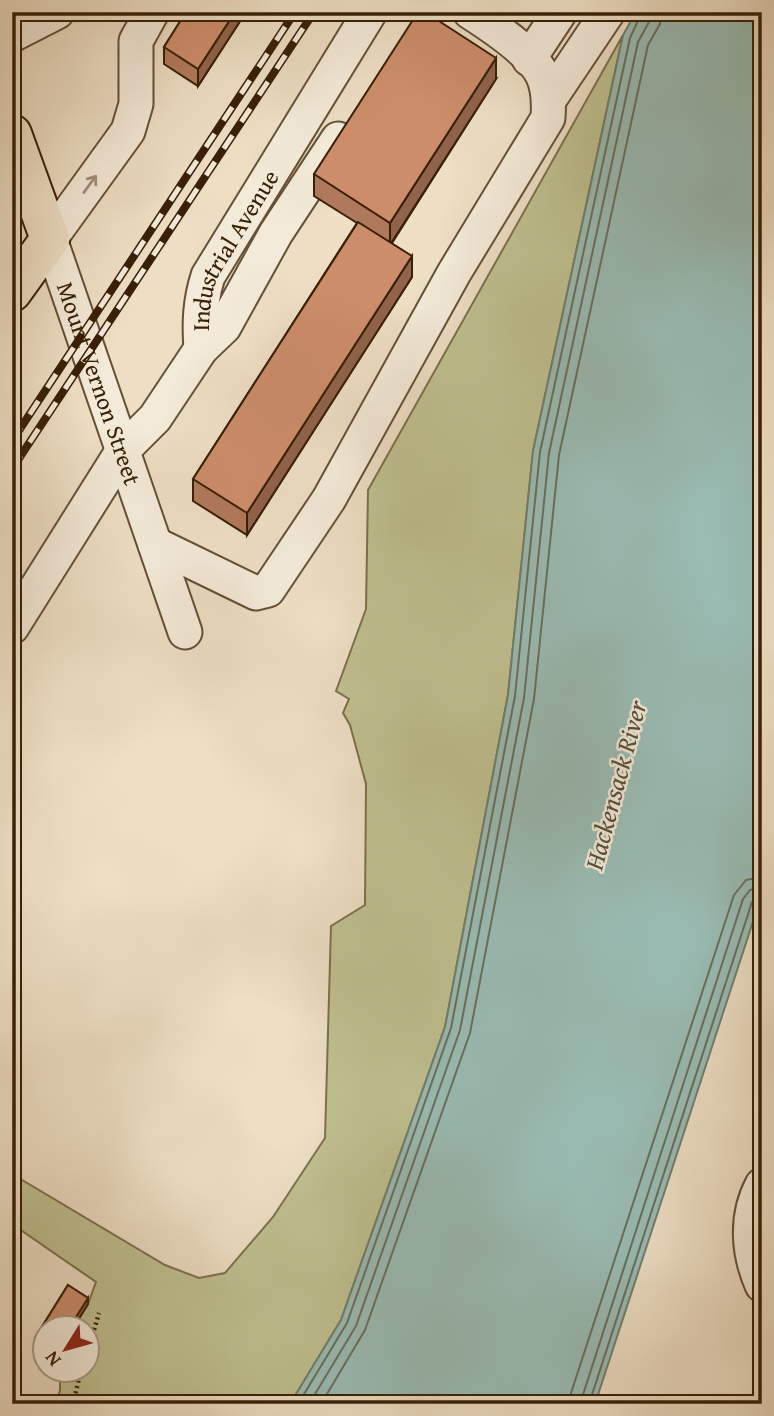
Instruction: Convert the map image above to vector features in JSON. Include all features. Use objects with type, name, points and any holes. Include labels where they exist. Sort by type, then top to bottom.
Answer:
[{"type":"main road","name":"Mount Vernon Street","points":[[12,134],[32,257]]},
{"type":"main road","points":[[12,292],[32,257]]},
{"type":"street","points":[[12,35],[57,12]]},
{"type":"street","points":[[32,257],[128,131],[136,104],[136,41],[152,12]]},
{"type":"street","name":"Industrial Avenue","points":[[12,627],[123,450],[155,418],[201,349],[199,323],[202,295],[208,276],[370,12]]},
{"type":"street","points":[[529,59],[561,12]]},
{"type":"street","points":[[550,100],[608,12]]},
{"type":"street","points":[[155,544],[256,593],[268,590],[329,499],[454,273],[548,118],[550,100],[542,73],[492,18]]},
{"type":"street","points":[[201,349],[224,327],[276,233],[352,118]]},
{"type":"street","name":"Mount Vernon Street","points":[[32,257],[82,336],[185,632]]},
{"type":"street","points":[[762,1185],[757,1194],[750,1226],[750,1248],[762,1285]]},
{"type":"path","points":[[73,1404],[78,1384]]},
{"type":"green space","points":[[623,35],[533,451],[508,695],[445,1027],[341,1320],[290,1404],[56,1404],[60,1384],[102,1384],[102,1314],[82,1314],[96,1282],[12,1224],[12,1174],[165,1265],[199,1278],[225,1273],[273,1217],[325,1138],[331,926],[365,905],[366,784],[350,725],[343,713],[349,699],[336,691],[366,609],[368,490]]},
{"type":"water","name":"Hackensack River","points":[[636,12],[762,12],[762,894],[595,1404],[290,1404],[341,1320],[445,1027],[508,695],[533,451],[623,35]]},
{"type":"building","points":[[186,12],[235,12],[198,69],[164,47]]},
{"type":"building","points":[[418,12],[425,12],[496,58],[390,223],[314,174]]},
{"type":"building","points":[[358,222],[412,256],[247,513],[193,479]]},
{"type":"building","points":[[68,1285],[88,1298],[78,1314],[50,1314]]},
{"type":"building","points":[[12,1396],[26,1404],[12,1404]]},
{"type":"railway","points":[[12,441],[295,12]]},
{"type":"railway","points":[[12,469],[314,12]]}]
